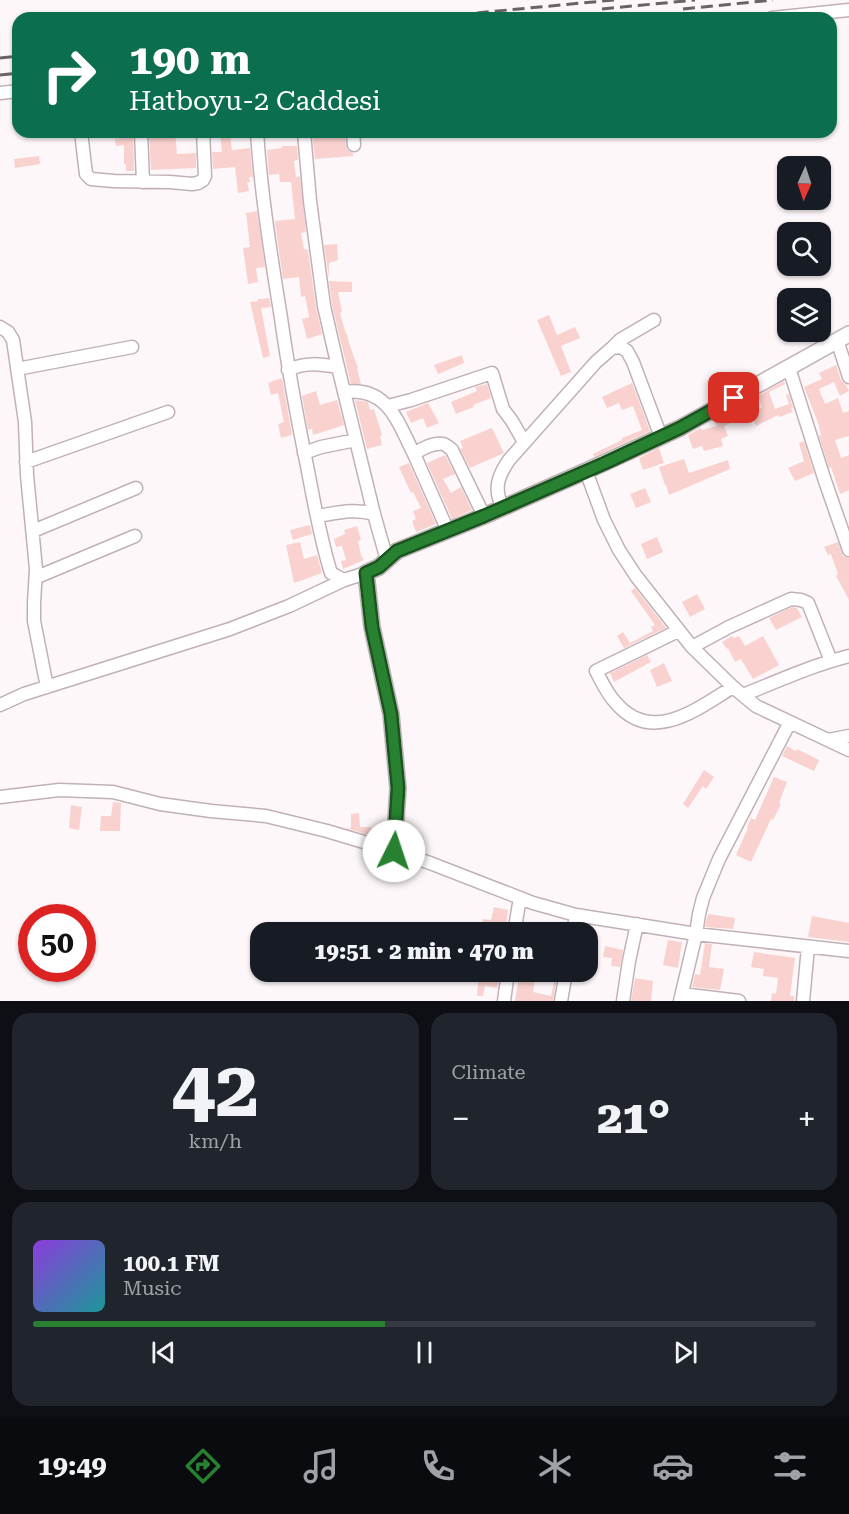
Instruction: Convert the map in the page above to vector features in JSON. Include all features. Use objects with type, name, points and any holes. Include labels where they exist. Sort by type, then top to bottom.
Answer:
[{"type":"main road","points":[[394,851],[398,788],[391,714],[372,627],[366,573],[379,567],[397,551],[503,508],[660,437],[843,337]]},
{"type":"street","points":[[830,12],[849,10]]},
{"type":"street","points":[[82,138],[86,174],[91,179],[192,184],[203,180],[205,176],[203,138]]},
{"type":"street","points":[[141,138],[143,182]]},
{"type":"street","points":[[257,138],[288,370],[304,453],[322,544],[331,573],[344,580]]},
{"type":"street","points":[[305,138],[315,246],[324,306],[387,560]]},
{"type":"street","points":[[353,138],[354,145]]},
{"type":"street","points":[[503,508],[497,490],[499,474],[509,459],[596,362],[620,340],[654,320]]},
{"type":"street","points":[[0,327],[8,332],[13,340],[25,422],[26,462],[37,578],[33,612],[47,687]]},
{"type":"street","points":[[843,337],[849,377]]},
{"type":"street","points":[[17,369],[132,347]]},
{"type":"street","points":[[612,348],[621,347],[627,351],[633,362],[660,437]]},
{"type":"street","points":[[288,370],[308,364],[338,367]]},
{"type":"street","points":[[789,368],[849,550]]},
{"type":"street","points":[[388,406],[492,373],[503,409],[524,442]]},
{"type":"street","points":[[345,392],[367,393],[388,406],[414,454],[448,531]]},
{"type":"street","points":[[26,462],[168,412]]},
{"type":"street","points":[[304,453],[356,440]]},
{"type":"street","points":[[414,454],[436,444],[444,444],[452,450],[484,516]]},
{"type":"street","points":[[586,471],[604,520],[620,550],[636,576],[692,647],[756,706],[849,750]]},
{"type":"street","points":[[33,531],[136,488]]},
{"type":"street","points":[[317,516],[350,510],[374,513]]},
{"type":"street","points":[[37,578],[135,536]]},
{"type":"street","points":[[0,705],[24,694],[230,629],[289,606],[344,580],[366,573]]},
{"type":"street","points":[[692,647],[768,609],[796,599],[807,603],[831,661]]},
{"type":"street","points":[[678,631],[596,671],[616,704],[639,721],[660,723],[685,715],[738,691],[780,680],[849,656]]},
{"type":"street","points":[[739,1001],[681,998],[699,914],[719,859],[790,722]]},
{"type":"street","points":[[828,740],[849,735]]},
{"type":"street","points":[[0,796],[59,790],[113,792],[160,804],[211,812],[266,816],[394,851],[533,903],[576,915],[696,934],[849,951]]},
{"type":"street","points":[[516,922],[520,898]]},
{"type":"street","points":[[575,922],[576,915]]},
{"type":"street","points":[[623,1001],[637,924]]},
{"type":"street","points":[[803,1001],[808,947]]},
{"type":"street","points":[[504,1001],[507,982]]},
{"type":"street","points":[[561,1001],[564,982]]},
{"type":"building","points":[[133,138],[134,171],[126,171],[124,145],[116,146],[115,139]]},
{"type":"building","points":[[149,138],[176,138],[177,154],[196,153],[196,168],[151,170]]},
{"type":"building","points":[[220,138],[230,138],[232,150],[250,148],[253,177],[249,177],[250,182],[247,182],[249,191],[238,193],[235,167],[213,169],[212,152],[222,152]]},
{"type":"building","points":[[313,138],[346,138],[347,149],[353,153],[353,156],[315,159]]},
{"type":"building","points":[[282,146],[297,146],[298,160],[294,161],[296,177],[300,176],[306,232],[301,233],[304,249],[308,250],[322,334],[307,339],[302,319],[309,317],[305,296],[301,297],[299,277],[283,279],[275,224],[275,221],[295,219],[291,182],[280,182],[279,174],[269,175],[267,150],[282,148]]},
{"type":"building","points":[[39,156],[40,164],[15,168],[14,159]]},
{"type":"building","points":[[257,211],[265,267],[256,268],[258,282],[248,284],[243,248],[250,247],[246,213]]},
{"type":"building","points":[[337,244],[338,260],[329,263],[329,278],[324,245]]},
{"type":"building","points":[[329,281],[352,282],[352,292],[338,292],[342,312],[340,313],[361,384],[351,384],[332,305]]},
{"type":"building","points":[[269,298],[271,307],[261,308],[270,356],[263,358],[250,302]]},
{"type":"building","points":[[549,315],[557,335],[575,327],[580,338],[561,346],[571,372],[561,376],[537,320]]},
{"type":"building","points":[[462,355],[464,363],[438,374],[434,365]]},
{"type":"building","points":[[836,365],[841,380],[849,391],[840,396],[834,382],[819,389],[825,404],[838,398],[843,413],[849,411],[849,436],[835,440],[841,458],[849,455],[849,490],[840,494],[831,467],[829,468],[819,436],[821,435],[818,423],[804,387],[822,379],[819,373]]},
{"type":"building","points":[[282,378],[292,435],[281,438],[278,424],[284,422],[278,393],[271,395],[268,383]]},
{"type":"building","points":[[784,381],[785,384],[769,392],[775,409],[789,404],[786,395],[789,394],[793,412],[779,417],[778,415],[756,426],[751,414],[762,407],[758,396]]},
{"type":"building","points":[[632,383],[650,431],[594,457],[593,454],[642,430],[633,406],[622,410],[619,403],[607,408],[602,397]]},
{"type":"building","points":[[487,384],[491,398],[456,414],[451,402],[477,391],[475,387]]},
{"type":"building","points":[[316,391],[320,405],[337,400],[344,425],[313,435],[312,429],[308,430],[302,396]]},
{"type":"building","points":[[355,400],[368,402],[370,410],[374,409],[382,435],[380,436],[382,445],[367,449]]},
{"type":"building","points":[[428,403],[439,423],[427,428],[423,418],[411,423],[406,412]]},
{"type":"building","points":[[732,410],[737,420],[724,426],[728,436],[721,439],[723,446],[704,451],[702,446],[693,449],[688,435],[701,428],[702,430],[717,426],[714,420]]},
{"type":"building","points":[[492,428],[504,453],[470,468],[460,449],[463,448],[460,441]]},
{"type":"building","points":[[804,441],[814,473],[795,481],[788,468],[804,461],[799,443]]},
{"type":"building","points":[[659,448],[664,463],[643,470],[639,458]]},
{"type":"building","points":[[445,455],[455,474],[443,479],[451,493],[461,487],[472,510],[452,519],[427,463]]},
{"type":"building","points":[[684,459],[689,473],[728,460],[730,469],[669,495],[659,467]]},
{"type":"building","points":[[409,463],[436,524],[416,532],[412,521],[416,519],[413,511],[421,508],[399,467]]},
{"type":"building","points":[[645,488],[651,502],[636,508],[630,494]]},
{"type":"building","points":[[310,525],[312,534],[293,540],[290,530]]},
{"type":"building","points":[[357,526],[361,540],[358,541],[364,560],[343,569],[341,561],[346,560],[342,546],[336,547],[334,539],[345,534],[344,530]]},
{"type":"building","points":[[657,537],[663,552],[647,559],[641,544]]},
{"type":"building","points":[[300,542],[304,559],[317,555],[322,573],[294,583],[286,545]]},
{"type":"building","points":[[838,542],[843,556],[849,558],[849,600],[836,576],[838,574],[831,554],[828,555],[824,547]]},
{"type":"building","points":[[635,588],[666,628],[624,648],[617,636],[623,632],[630,643],[653,631],[651,627],[655,625],[631,591]]},
{"type":"building","points":[[697,594],[705,609],[690,617],[682,602]]},
{"type":"building","points":[[792,607],[797,608],[802,617],[776,630],[769,618]]},
{"type":"building","points":[[732,636],[734,638],[739,636],[745,646],[763,636],[779,665],[753,679],[741,659],[735,662],[722,642]]},
{"type":"building","points":[[647,655],[651,662],[614,682],[610,673]]},
{"type":"building","points":[[664,663],[672,681],[657,687],[650,670]]},
{"type":"building","points":[[787,746],[819,760],[814,771],[782,756]]},
{"type":"building","points":[[704,770],[714,777],[706,789],[703,786],[688,808],[683,804]]},
{"type":"building","points":[[774,777],[787,782],[779,803],[781,804],[773,820],[771,819],[751,862],[736,855],[751,818],[755,820]]},
{"type":"building","points":[[113,802],[121,803],[120,831],[100,831],[101,816],[111,816]]},
{"type":"building","points":[[71,805],[82,807],[79,830],[69,828]]},
{"type":"building","points":[[359,813],[360,827],[371,827],[372,836],[346,828],[351,828],[351,814]]},
{"type":"building","points":[[494,907],[508,910],[506,922],[483,922],[483,919],[491,920]]},
{"type":"building","points":[[708,914],[735,918],[733,929],[705,927]]},
{"type":"building","points":[[812,916],[849,923],[849,942],[808,937]]},
{"type":"building","points":[[668,940],[682,942],[678,968],[663,965]]},
{"type":"building","points":[[705,943],[712,944],[709,967],[724,969],[720,990],[692,987],[695,974],[700,975]]},
{"type":"building","points":[[605,946],[623,950],[620,967],[611,966],[612,958],[603,957]]},
{"type":"building","points":[[754,952],[795,958],[790,996],[794,996],[794,1001],[771,1001],[772,993],[776,994],[778,978],[763,976],[764,969],[751,967]]},
{"type":"building","points":[[635,978],[653,981],[651,1001],[631,1001]]},
{"type":"building","points":[[478,982],[498,982],[497,988],[485,986],[483,996],[477,996]]},
{"type":"building","points":[[518,982],[534,982],[533,992],[551,996],[554,982],[556,982],[553,1001],[515,1001]]},
{"type":"railway","points":[[487,12],[614,0]]},
{"type":"railway","points":[[602,9],[695,0]]},
{"type":"railway","points":[[683,9],[773,0]]},
{"type":"railway","points":[[0,58],[12,57]]},
{"type":"railway","points":[[0,75],[12,74]]},
{"type":"route","points":[[394,851],[398,788],[391,714],[372,627],[366,573],[379,567],[397,551],[605,463],[680,428],[734,398]]}]
